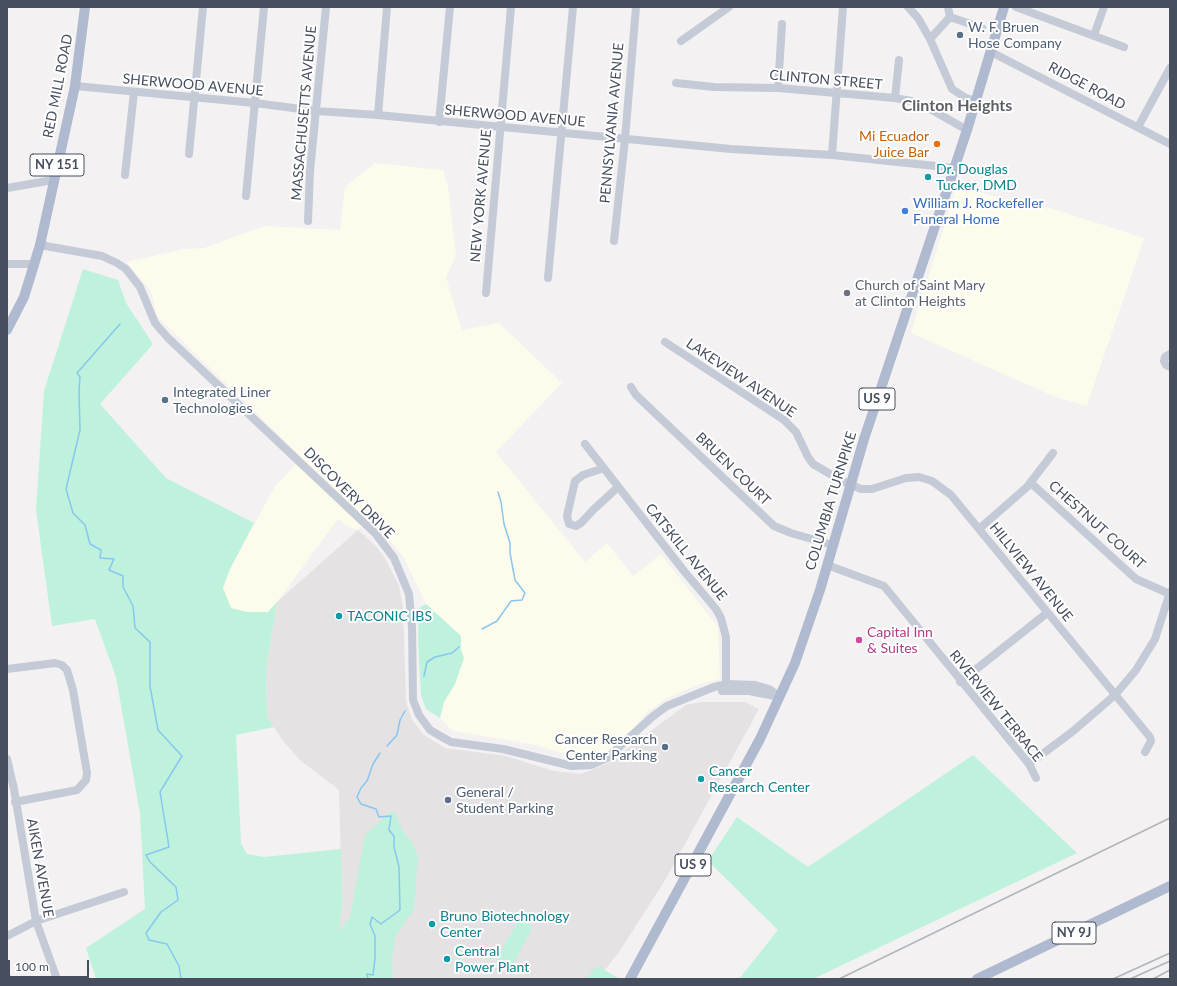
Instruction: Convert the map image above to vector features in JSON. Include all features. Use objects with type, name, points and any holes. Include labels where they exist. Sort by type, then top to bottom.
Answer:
[{"type":"main road","name":"RED MILL ROAD","points":[[7,330],[24,297],[40,245],[53,180],[75,86],[85,7]]},
{"type":"main road","name":"COLUMBIA TURNPIKE","points":[[630,979],[714,824],[780,697],[805,634],[827,565],[850,483],[967,130],[1004,7]]},
{"type":"main road","name":"NY 9J","points":[[977,979],[1170,886]]},
{"type":"street","points":[[189,154],[203,7]]},
{"type":"street","points":[[246,196],[264,7]]},
{"type":"street","name":"MASSACHUSETTS AVENUE","points":[[308,221],[310,171],[326,7]]},
{"type":"street","points":[[378,115],[387,7]]},
{"type":"street","points":[[439,122],[450,7]]},
{"type":"street","name":"NEW YORK AVENUE","points":[[486,293],[511,7]]},
{"type":"street","points":[[548,278],[573,7]]},
{"type":"street","name":"PENNSYLVANIA AVENUE","points":[[614,241],[625,139],[636,7]]},
{"type":"street","points":[[681,41],[729,7]]},
{"type":"street","points":[[832,155],[843,7]]},
{"type":"street","points":[[908,7],[918,18],[930,40],[952,89],[966,98],[976,101]]},
{"type":"street","points":[[948,7],[950,17]]},
{"type":"street","points":[[1016,7],[1124,47]]},
{"type":"street","points":[[1094,35],[1104,7]]},
{"type":"street","points":[[930,40],[950,17]]},
{"type":"street","points":[[950,17],[982,28]]},
{"type":"street","points":[[778,88],[782,24]]},
{"type":"street","name":"RIDGE ROAD","points":[[991,52],[1170,144]]},
{"type":"street","points":[[895,98],[899,60]]},
{"type":"street","points":[[1138,127],[1169,72]]},
{"type":"street","name":"CLINTON STREET","points":[[676,84],[714,87],[778,88],[895,98],[911,101],[932,110],[967,130]]},
{"type":"street","name":"SHERWOOD AVENUE","points":[[75,86],[194,99],[255,103],[316,111],[378,115],[731,149],[832,155],[954,168]]},
{"type":"street","points":[[125,175],[134,92]]},
{"type":"street","points":[[7,188],[53,180]]},
{"type":"street","name":"DISCOVERY DRIVE","points":[[40,245],[102,256],[118,263],[140,287],[155,323],[168,338],[375,533],[394,558],[409,594],[412,627],[413,700],[419,715],[430,730],[451,742],[509,750],[572,766],[591,765],[608,758],[648,720],[667,706],[698,693],[726,687],[755,685],[769,689],[780,697]]},
{"type":"street","points":[[7,264],[34,264]]},
{"type":"street","name":"LAKEVIEW AVENUE","points":[[665,342],[784,420],[796,432],[813,464],[842,481],[850,483]]},
{"type":"street","points":[[1170,354],[1165,357],[1164,361],[1166,365],[1170,367]]},
{"type":"street","name":"BRUEN COURT","points":[[631,386],[636,395],[774,526],[791,533],[832,545]]},
{"type":"street","name":"CATSKILL AVENUE","points":[[585,444],[716,609],[722,622],[726,637],[726,687]]},
{"type":"street","points":[[979,529],[1031,483],[1053,453]]},
{"type":"street","points":[[604,468],[583,475],[575,481],[567,516],[569,524],[576,526],[581,524],[592,510],[618,487]]},
{"type":"street","name":"HILLVIEW AVENUE","points":[[850,483],[861,489],[872,489],[906,478],[928,479],[951,495],[1151,738],[1145,752]]},
{"type":"street","name":"CHESTNUT COURT","points":[[1031,483],[1136,579],[1170,593]]},
{"type":"street","name":"RIVERVIEW TERRACE","points":[[827,565],[884,586],[960,682],[1029,764],[1036,778]]},
{"type":"street","points":[[1029,764],[1072,732],[1115,695],[1146,655],[1155,639],[1170,593]]},
{"type":"street","points":[[960,682],[1047,613]]},
{"type":"street","points":[[7,669],[55,663],[62,665],[67,670],[73,690],[87,772],[86,780],[77,790],[15,802]]},
{"type":"street","name":"AIKEN AVENUE","points":[[7,759],[36,921],[57,979]]},
{"type":"street","points":[[7,936],[36,921],[124,892]]},
{"type":"shaded area","points":[[375,163],[443,170],[448,186],[456,256],[446,277],[462,330],[499,323],[562,383],[496,452],[585,562],[607,543],[633,576],[661,554],[718,627],[720,679],[694,686],[670,697],[647,712],[633,729],[604,755],[590,762],[536,745],[453,731],[440,718],[444,702],[455,684],[461,636],[426,604],[403,556],[370,517],[358,530],[348,527],[338,519],[268,612],[247,612],[231,608],[223,588],[230,569],[275,486],[302,458],[157,316],[151,291],[126,262],[184,249],[204,248],[264,226],[340,230],[345,187]]},
{"type":"shaded area","points":[[957,185],[1034,209],[1047,207],[1144,238],[1087,406],[1053,396],[911,333]]},
{"type":"shaded area","points":[[358,530],[376,546],[386,560],[399,586],[403,607],[406,701],[412,720],[424,735],[445,748],[506,756],[554,771],[581,774],[611,762],[686,705],[700,702],[745,702],[759,709],[664,882],[619,952],[598,979],[333,979],[342,902],[339,790],[300,760],[284,742],[267,717],[266,669],[277,602]]},
{"type":"green space","points":[[83,269],[118,280],[126,303],[153,344],[100,404],[166,478],[254,523],[230,569],[223,588],[231,608],[247,612],[268,612],[277,602],[266,669],[267,717],[274,727],[236,735],[241,844],[247,854],[264,857],[341,849],[342,902],[339,932],[350,917],[365,835],[393,810],[404,833],[411,841],[418,856],[414,909],[395,937],[392,959],[393,979],[96,979],[86,948],[145,909],[140,813],[116,677],[95,619],[52,626],[36,510],[44,391]]},
{"type":"green space","points":[[426,604],[461,636],[461,650],[464,658],[455,684],[444,702],[440,718],[426,709],[421,695],[418,641],[419,608]]},
{"type":"green space","points":[[973,755],[1077,853],[813,979],[739,979],[778,930],[708,861],[737,817],[808,867]]},
{"type":"green space","points":[[519,920],[527,921],[532,928],[514,963],[505,969],[499,966],[496,958]]},
{"type":"green space","points":[[598,966],[618,978],[585,979]]},
{"type":"waterway","points":[[120,324],[77,373],[80,377],[80,430],[66,489],[73,513],[85,525],[90,544],[101,550],[100,558],[114,559],[109,570],[123,576],[123,587],[133,606],[135,628],[150,642],[150,686],[158,730],[182,756],[160,792],[169,847],[146,855],[150,862],[176,887],[178,900],[161,912],[146,933],[149,940],[167,944],[179,966],[181,979]]},
{"type":"waterway","points":[[482,629],[497,621],[511,601],[522,600],[525,593],[515,580],[510,553],[510,543],[504,524],[498,492]]},
{"type":"waterway","points":[[424,676],[427,662],[435,657],[452,653],[459,647]]},
{"type":"waterway","points":[[387,746],[397,735],[400,720],[405,711]]},
{"type":"waterway","points":[[368,979],[367,974],[373,975],[375,958],[375,936],[370,924],[372,917],[381,924],[400,910],[399,867],[394,847],[394,836],[389,830],[391,816],[379,817],[376,809],[361,804],[357,797],[361,788],[367,781],[373,764],[380,753]]},
{"type":"railway","points":[[839,979],[1170,818]]},
{"type":"railway","points":[[1113,979],[1170,953]]},
{"type":"railway","points":[[1130,979],[1170,961]]},
{"type":"railway","points":[[1153,979],[1170,970]]},
{"type":"place","name":"W. F. Bruen Hose Company","points":[[960,35]]},
{"type":"place","name":"Mi Ecuador Juice Bar","points":[[937,144]]},
{"type":"place","name":"Dr. Douglas Tucker, DMD","points":[[928,177]]},
{"type":"place","name":"William J. Rockefeller Funeral Home","points":[[905,211]]},
{"type":"place","name":"Church of Saint Mary at Clinton Heights","points":[[847,293]]},
{"type":"place","name":"Integrated Liner Technologies","points":[[165,400]]},
{"type":"place","name":"TACONIC IBS","points":[[339,616]]},
{"type":"place","name":"Capital Inn & Suites","points":[[859,640]]},
{"type":"place","name":"Cancer Research Center Parking","points":[[665,747]]},
{"type":"place","name":"Cancer Research Center","points":[[701,779]]},
{"type":"place","name":"General / Student Parking","points":[[448,800]]},
{"type":"place","name":"Bruno Biotechnology Center","points":[[432,924]]},
{"type":"place","name":"Central Power Plant","points":[[447,959]]},
{"type":"district","name":"Clinton Heights","points":[[957,106]]}]
